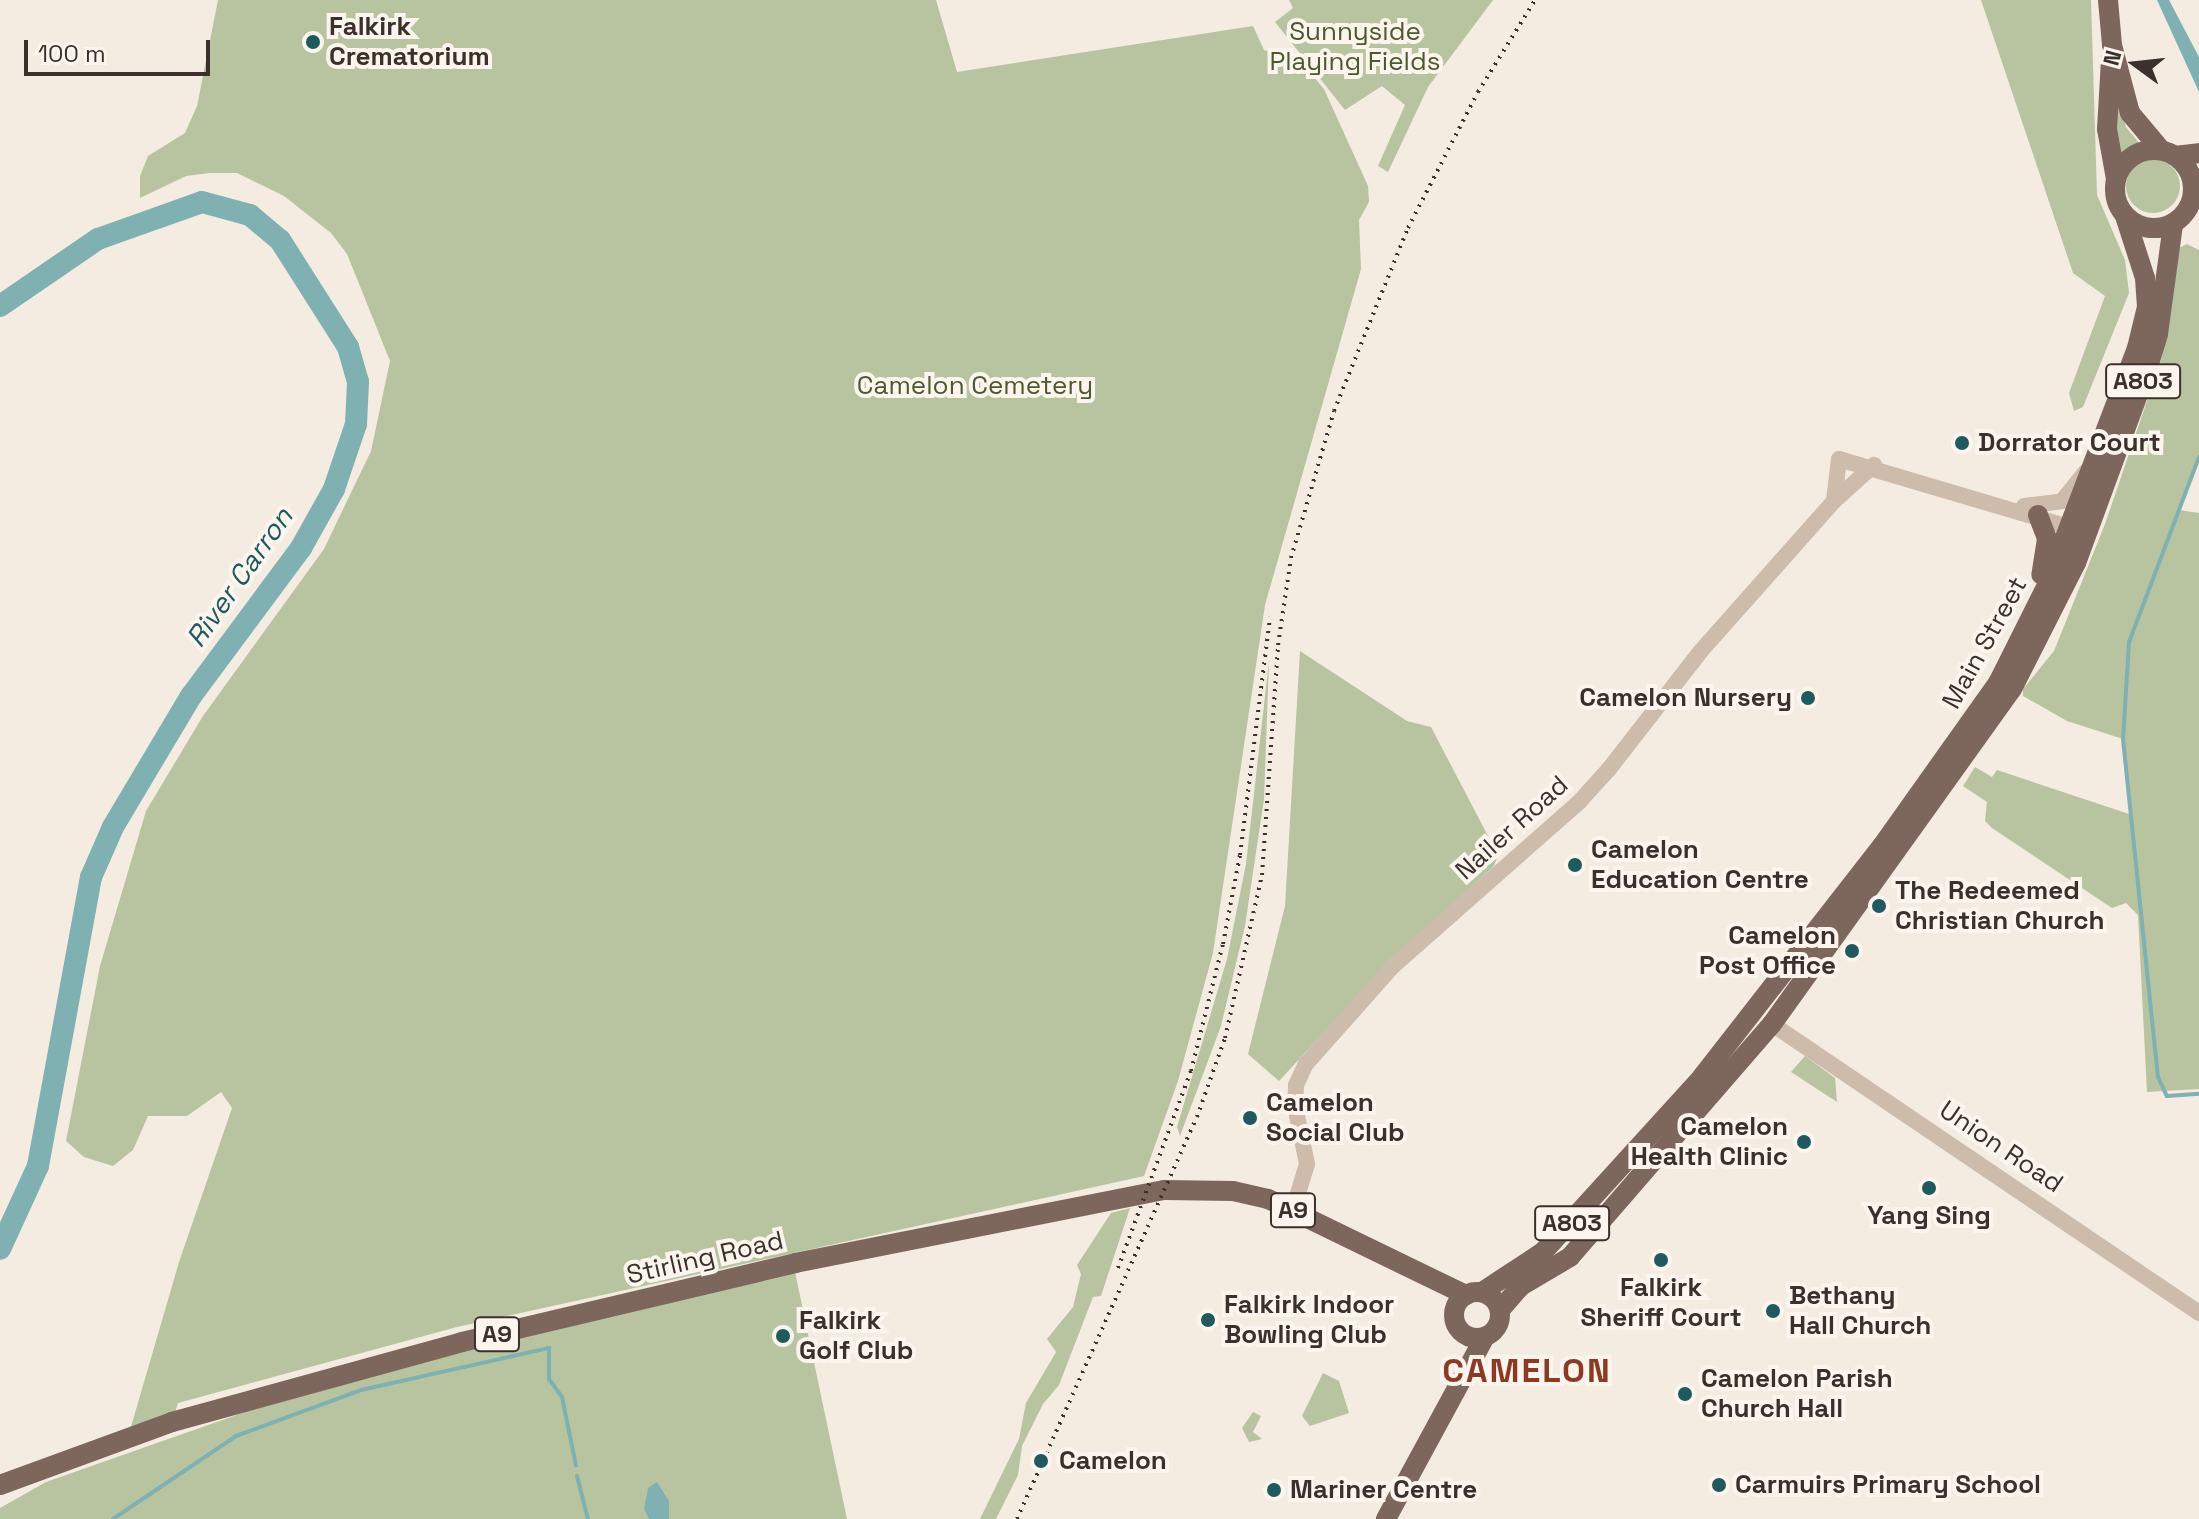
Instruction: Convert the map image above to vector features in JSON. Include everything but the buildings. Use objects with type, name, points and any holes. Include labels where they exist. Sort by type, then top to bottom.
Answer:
[{"type":"main road","points":[[2108,0],[2112,45],[2107,129],[2118,205],[2125,216],[2148,228],[2173,224],[2190,205],[2196,181],[2130,113],[2112,45]]},
{"type":"main road","points":[[2116,179],[2129,158],[2199,153]]},
{"type":"main road","name":"Main Street","points":[[1474,1294],[1543,1252],[1577,1218],[1734,1038],[1958,742],[2027,629],[2079,530],[2095,457],[2137,348],[2147,307],[2142,260],[2125,216]]},
{"type":"main road","name":"Main Street","points":[[1500,1310],[1521,1286],[1570,1257],[1772,1024],[1993,720],[2034,649],[2158,334],[2173,224]]},
{"type":"main road","points":[[2027,629],[2047,552],[2038,515]]},
{"type":"main road","name":"Main Street","points":[[1734,1038],[1755,1022],[1772,1024]]},
{"type":"main road","name":"Stirling Road","points":[[0,1485],[157,1427],[332,1377],[795,1263],[1164,1190],[1233,1191],[1293,1210],[1474,1294]]},
{"type":"main road","name":"Stirling Road","points":[[1424,1273],[1457,1322]]},
{"type":"main road","points":[[1386,1519],[1463,1378],[1485,1337],[1499,1323],[1500,1310],[1474,1294],[1457,1322],[1463,1378]]},
{"type":"main road","points":[[1457,1322],[1472,1338],[1485,1337]]},
{"type":"street","points":[[2007,506],[2062,501],[2095,457]]},
{"type":"street","points":[[1834,501],[1839,459],[1874,465],[2079,530]]},
{"type":"street","name":"Nailer Road","points":[[1293,1210],[1307,1164],[1295,1106],[1296,1085],[1306,1064],[1392,967],[1580,801],[1700,652],[1834,501],[1874,465]]},
{"type":"street","name":"Union Road","points":[[1772,1024],[2199,1313]]},
{"type":"green space","name":"Camelon Cemetery","points":[[218,0],[936,0],[957,72],[1253,26],[1264,50],[1299,59],[1324,89],[1368,186],[1369,202],[1359,220],[1361,269],[1265,605],[1213,953],[1178,1081],[1144,1176],[457,1327],[178,1403],[172,1422],[128,1437],[179,1262],[232,1108],[221,1092],[187,1116],[148,1116],[133,1150],[113,1166],[84,1157],[66,1141],[100,966],[146,811],[203,716],[324,549],[371,451],[390,361],[347,254],[331,233],[284,196],[237,173],[210,173],[186,176],[140,198],[140,176],[148,156],[185,133],[197,106]]},
{"type":"green space","name":"Sunnyside Playing Fields","points":[[1289,0],[1493,0],[1428,87],[1388,172],[1378,166],[1405,105],[1382,86],[1345,110],[1275,22],[1293,8]]},
{"type":"green space","points":[[1981,0],[2091,0],[2097,195],[2125,260],[2129,293],[2083,407],[2074,411],[2069,393],[2105,296],[2073,273]]},
{"type":"green space","points":[[2116,89],[2126,127],[2140,144],[2122,156],[2115,141]]},
{"type":"green space","points":[[2153,159],[2172,167],[2180,186],[2172,205],[2153,213],[2134,205],[2126,186],[2134,167]]},
{"type":"green space","points":[[2187,244],[2199,250],[2199,457],[2179,510],[2199,513],[2199,1089],[2147,1092],[2138,915],[2126,903],[2112,908],[1992,828],[1985,821],[1987,802],[1963,786],[1975,767],[1992,777],[1997,770],[2132,815],[2123,739],[2067,721],[2023,696],[2023,689],[2054,651],[2105,524],[2162,357],[2177,249]]},
{"type":"green space","points":[[1300,651],[1407,721],[1431,727],[1498,855],[1494,866],[1389,962],[1279,1081],[1248,1054],[1285,906]]},
{"type":"green space","points":[[1269,661],[1264,799],[1245,926],[1221,1026],[1180,1136],[1177,1127],[1227,959],[1246,864]]},
{"type":"green space","points":[[1805,1056],[1835,1078],[1837,1102],[1791,1072]]},
{"type":"green space","points":[[1130,1208],[1101,1296],[1093,1297],[1059,1385],[1043,1404],[1022,1446],[1018,1475],[996,1519],[980,1519],[1019,1439],[1026,1403],[1056,1352],[1047,1339],[1073,1307],[1081,1274],[1077,1265],[1111,1213]]},
{"type":"green space","name":"Falkirk Golf Club","points":[[795,1272],[847,1519],[0,1519],[0,1508],[46,1482],[248,1411],[505,1340]]},
{"type":"green space","points":[[1323,1373],[1339,1381],[1349,1413],[1310,1426],[1302,1416]]},
{"type":"green space","points":[[1253,1412],[1261,1416],[1253,1432],[1262,1439],[1249,1442],[1242,1428]]},
{"type":"water","points":[[2157,0],[2169,0],[2199,57],[2199,92]]},
{"type":"water","points":[[657,1482],[669,1501],[669,1519],[649,1519],[644,1509],[648,1488]]},
{"type":"waterway","name":"River Carron","points":[[0,306],[98,239],[202,202],[250,215],[280,240],[348,347],[358,382],[356,424],[334,489],[301,548],[191,696],[113,827],[91,877],[38,1166],[0,1249]]},
{"type":"waterway","points":[[2199,457],[2129,642],[2123,739],[2158,1077],[2167,1096],[2199,1094]]},
{"type":"waterway","points":[[113,1519],[236,1436],[361,1390],[549,1348],[549,1379],[562,1397],[576,1466]]},
{"type":"waterway","points":[[577,1476],[588,1519]]},
{"type":"railway","points":[[1017,1519],[1197,1117],[1225,1038],[1262,875],[1278,645],[1291,558],[1334,411],[1408,228],[1478,92],[1535,0]]},
{"type":"railway","points":[[1118,1268],[1191,1071],[1223,944],[1240,855],[1270,617]]},
{"type":"place","name":"Falkirk Crematorium","points":[[313,42]]},
{"type":"place","name":"Dorrator Court","points":[[1962,443]]},
{"type":"place","name":"Camelon Nursery","points":[[1808,698]]},
{"type":"place","name":"Camelon Education Centre","points":[[1575,865]]},
{"type":"place","name":"The Redeemed Christian Church","points":[[1879,906]]},
{"type":"place","name":"Camelon Post Office","points":[[1852,951]]},
{"type":"place","name":"Camelon Social Club","points":[[1250,1118]]},
{"type":"place","name":"Camelon Health Clinic","points":[[1804,1142]]},
{"type":"place","name":"Yang Sing","points":[[1929,1188]]},
{"type":"place","name":"Falkirk Sheriff Court","points":[[1661,1260]]},
{"type":"place","name":"Bethany Hall Church","points":[[1773,1311]]},
{"type":"place","name":"Falkirk Indoor Bowling Club","points":[[1208,1320]]},
{"type":"place","name":"Falkirk Golf Club","points":[[783,1336]]},
{"type":"place","name":"Camelon Parish Church Hall","points":[[1685,1394]]},
{"type":"place","name":"Camelon","points":[[1041,1461]]},
{"type":"place","name":"Carmuirs Primary School","points":[[1719,1485]]},
{"type":"place","name":"Mariner Centre","points":[[1274,1490]]},
{"type":"district","name":"CAMELON","points":[[1527,1371]]}]
